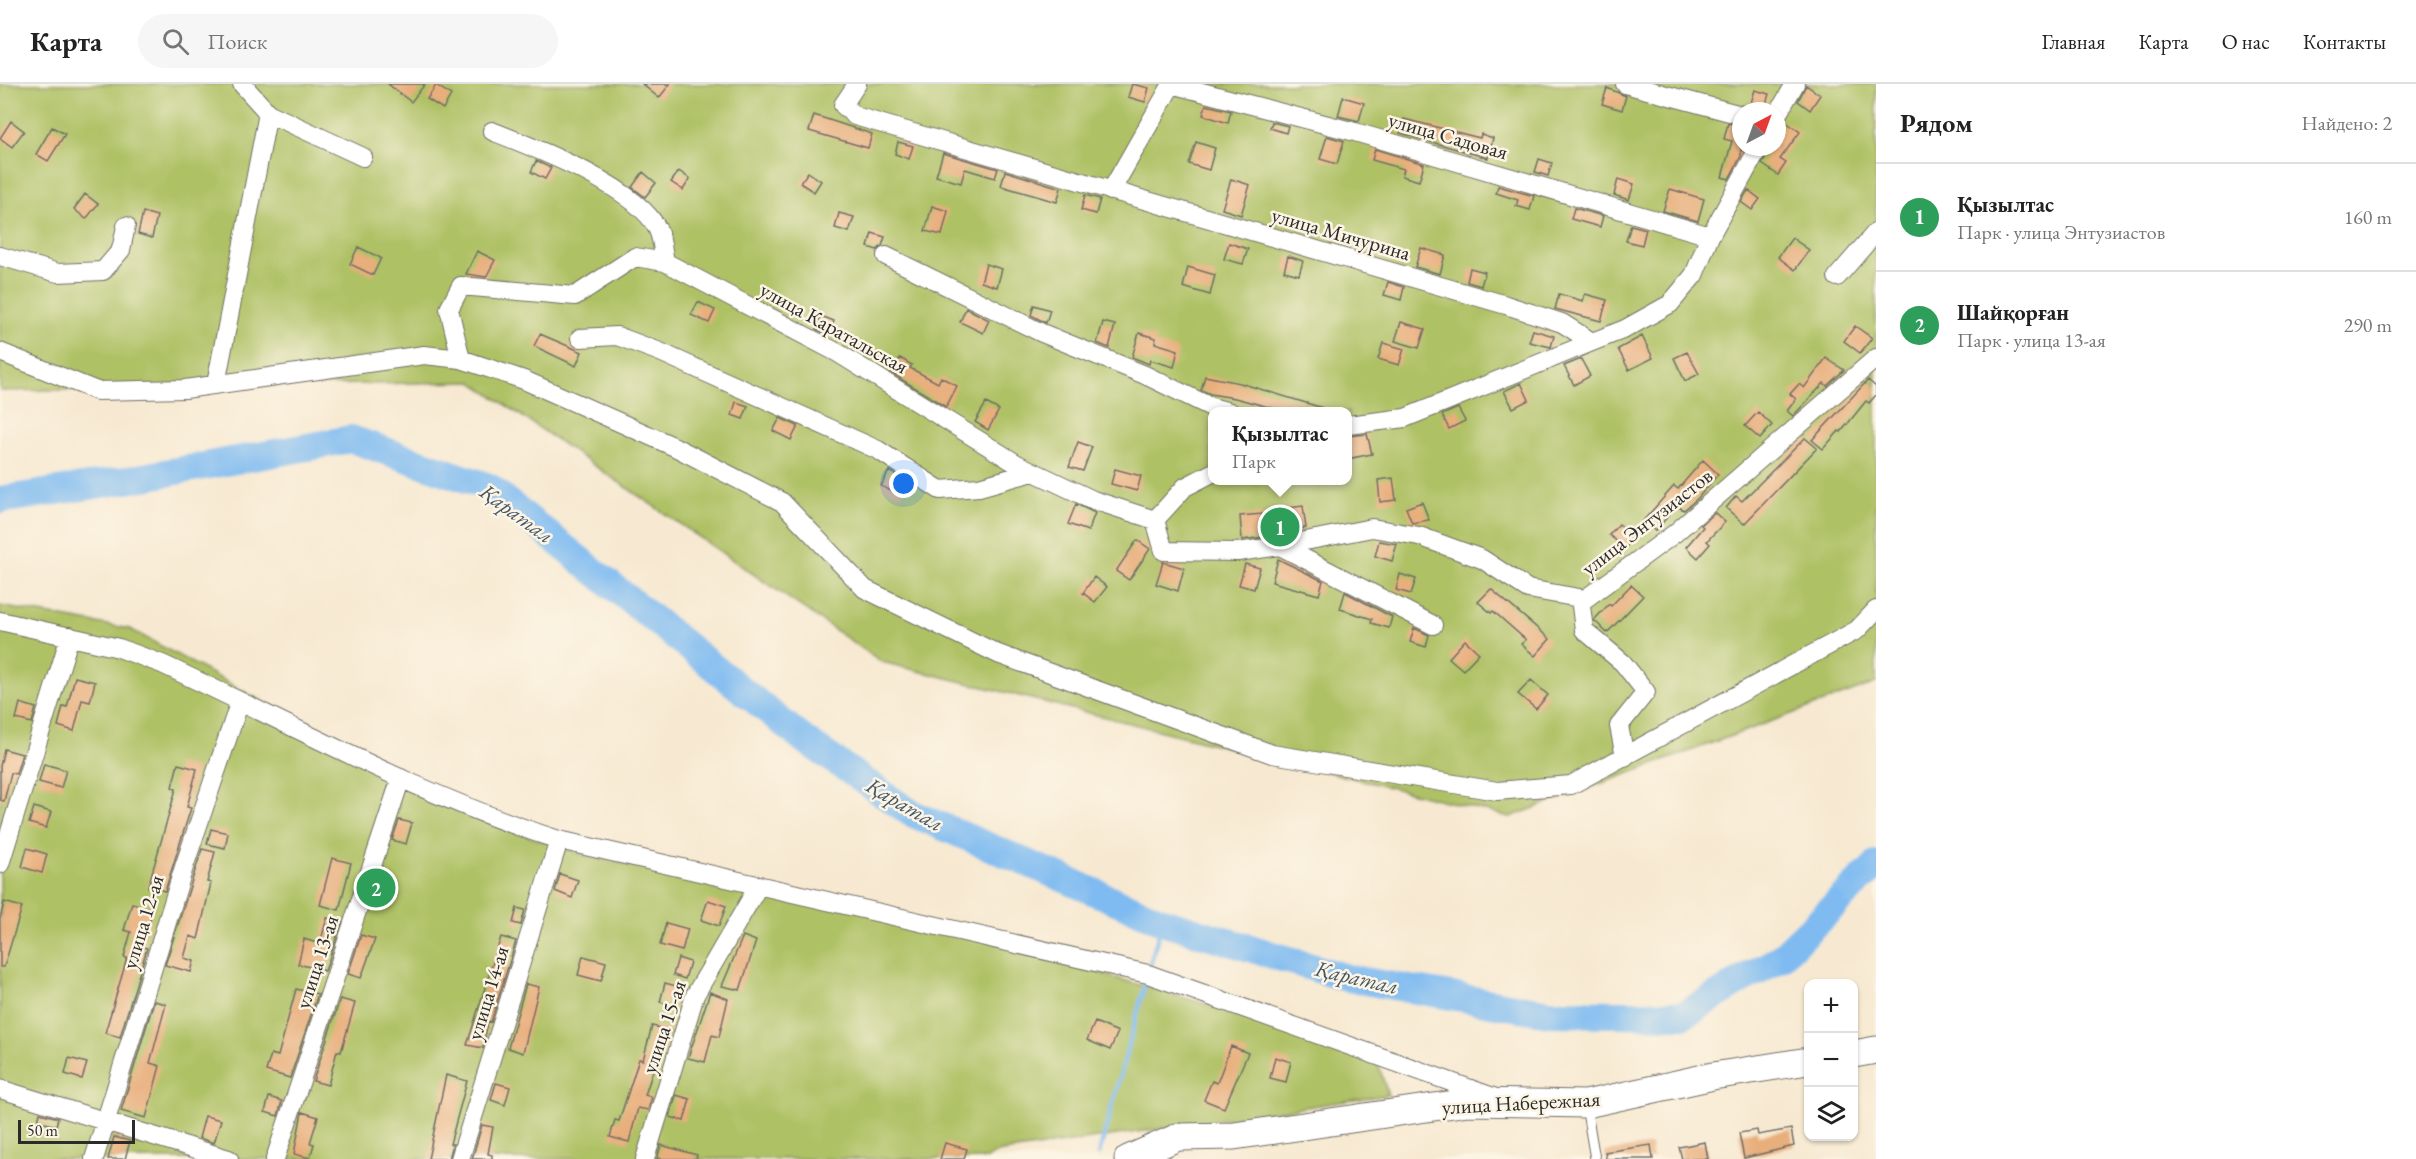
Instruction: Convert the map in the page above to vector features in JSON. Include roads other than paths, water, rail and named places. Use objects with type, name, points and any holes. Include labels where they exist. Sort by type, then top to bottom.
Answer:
[{"type":"street","points":[[242,84],[268,113],[363,156]]},
{"type":"street","name":"улица Мичурина","points":[[857,84],[843,105],[855,116],[1506,305],[1562,323],[1592,342]]},
{"type":"street","points":[[1111,191],[1172,84]]},
{"type":"street","name":"улица Садовая","points":[[1172,84],[1355,132],[1710,236]]},
{"type":"street","points":[[1625,84],[1732,113]]},
{"type":"street","points":[[1785,102],[1795,84]]},
{"type":"street","points":[[216,384],[268,113]]},
{"type":"street","points":[[492,131],[565,159],[634,203],[658,230],[665,262]]},
{"type":"street","points":[[1352,424],[1405,418],[1625,330],[1670,304],[1694,275],[1710,236],[1754,156]]},
{"type":"street","points":[[0,256],[58,273],[103,271],[121,250],[126,226]]},
{"type":"street","points":[[1836,277],[1876,232]]},
{"type":"street","points":[[886,256],[1042,333],[1145,375],[1211,407]]},
{"type":"street","name":"улица Каратальская","points":[[461,358],[449,309],[461,285],[574,296],[635,257],[665,262],[838,353],[1033,472],[1093,500],[1155,520]]},
{"type":"street","points":[[580,338],[617,336],[660,352],[878,450],[940,490],[979,487],[1033,472]]},
{"type":"street","points":[[0,352],[97,391],[185,389],[424,355],[461,358],[524,380],[675,447],[782,502],[865,589],[998,654],[1272,754],[1497,791],[1571,785],[1857,630],[1876,610]]},
{"type":"street","name":"улица Энтузиастов","points":[[1155,520],[1164,551],[1238,552],[1372,528],[1419,536],[1482,559],[1528,589],[1585,599],[1674,534],[1876,358]]},
{"type":"street","points":[[1155,520],[1185,487],[1208,475]]},
{"type":"street","points":[[1280,546],[1432,625]]},
{"type":"street","points":[[1580,598],[1584,630],[1623,663],[1646,692],[1618,726],[1625,757]]},
{"type":"street","points":[[0,621],[119,648],[162,663],[401,778],[504,822],[559,840],[1168,979],[1512,1104]]},
{"type":"street","points":[[0,864],[70,636]]},
{"type":"street","name":"улица 12-ая","points":[[94,1159],[184,867],[240,701]]},
{"type":"street","name":"улица 13-ая","points":[[275,1159],[401,778]]},
{"type":"street","name":"улица 14-ая","points":[[460,1159],[559,840]]},
{"type":"street","name":"улица 15-ая","points":[[645,1159],[695,995],[759,885]]},
{"type":"street","points":[[1858,1053],[1876,1050]]},
{"type":"street","name":"улица Набережная","points":[[1128,1159],[1178,1137],[1234,1136],[1468,1102],[1586,1104],[1713,1076],[1804,1062]]},
{"type":"street","points":[[0,1089],[229,1159]]},
{"type":"lane","points":[[1586,1104],[1595,1159]]},
{"type":"waterway","name":"Қаратал","points":[[0,500],[133,479],[351,439],[489,487],[803,739],[911,813],[1162,921],[1347,978],[1549,1013],[1683,1015],[1780,958],[1876,865]]},
{"type":"waterway","points":[[1149,969],[1162,921]]},
{"type":"waterway","points":[[1099,1154],[1147,977]]},
{"type":"place","name":"Қызылтас","points":[[1280,527]]},
{"type":"place","name":"Шайқорған","points":[[376,888]]}]
